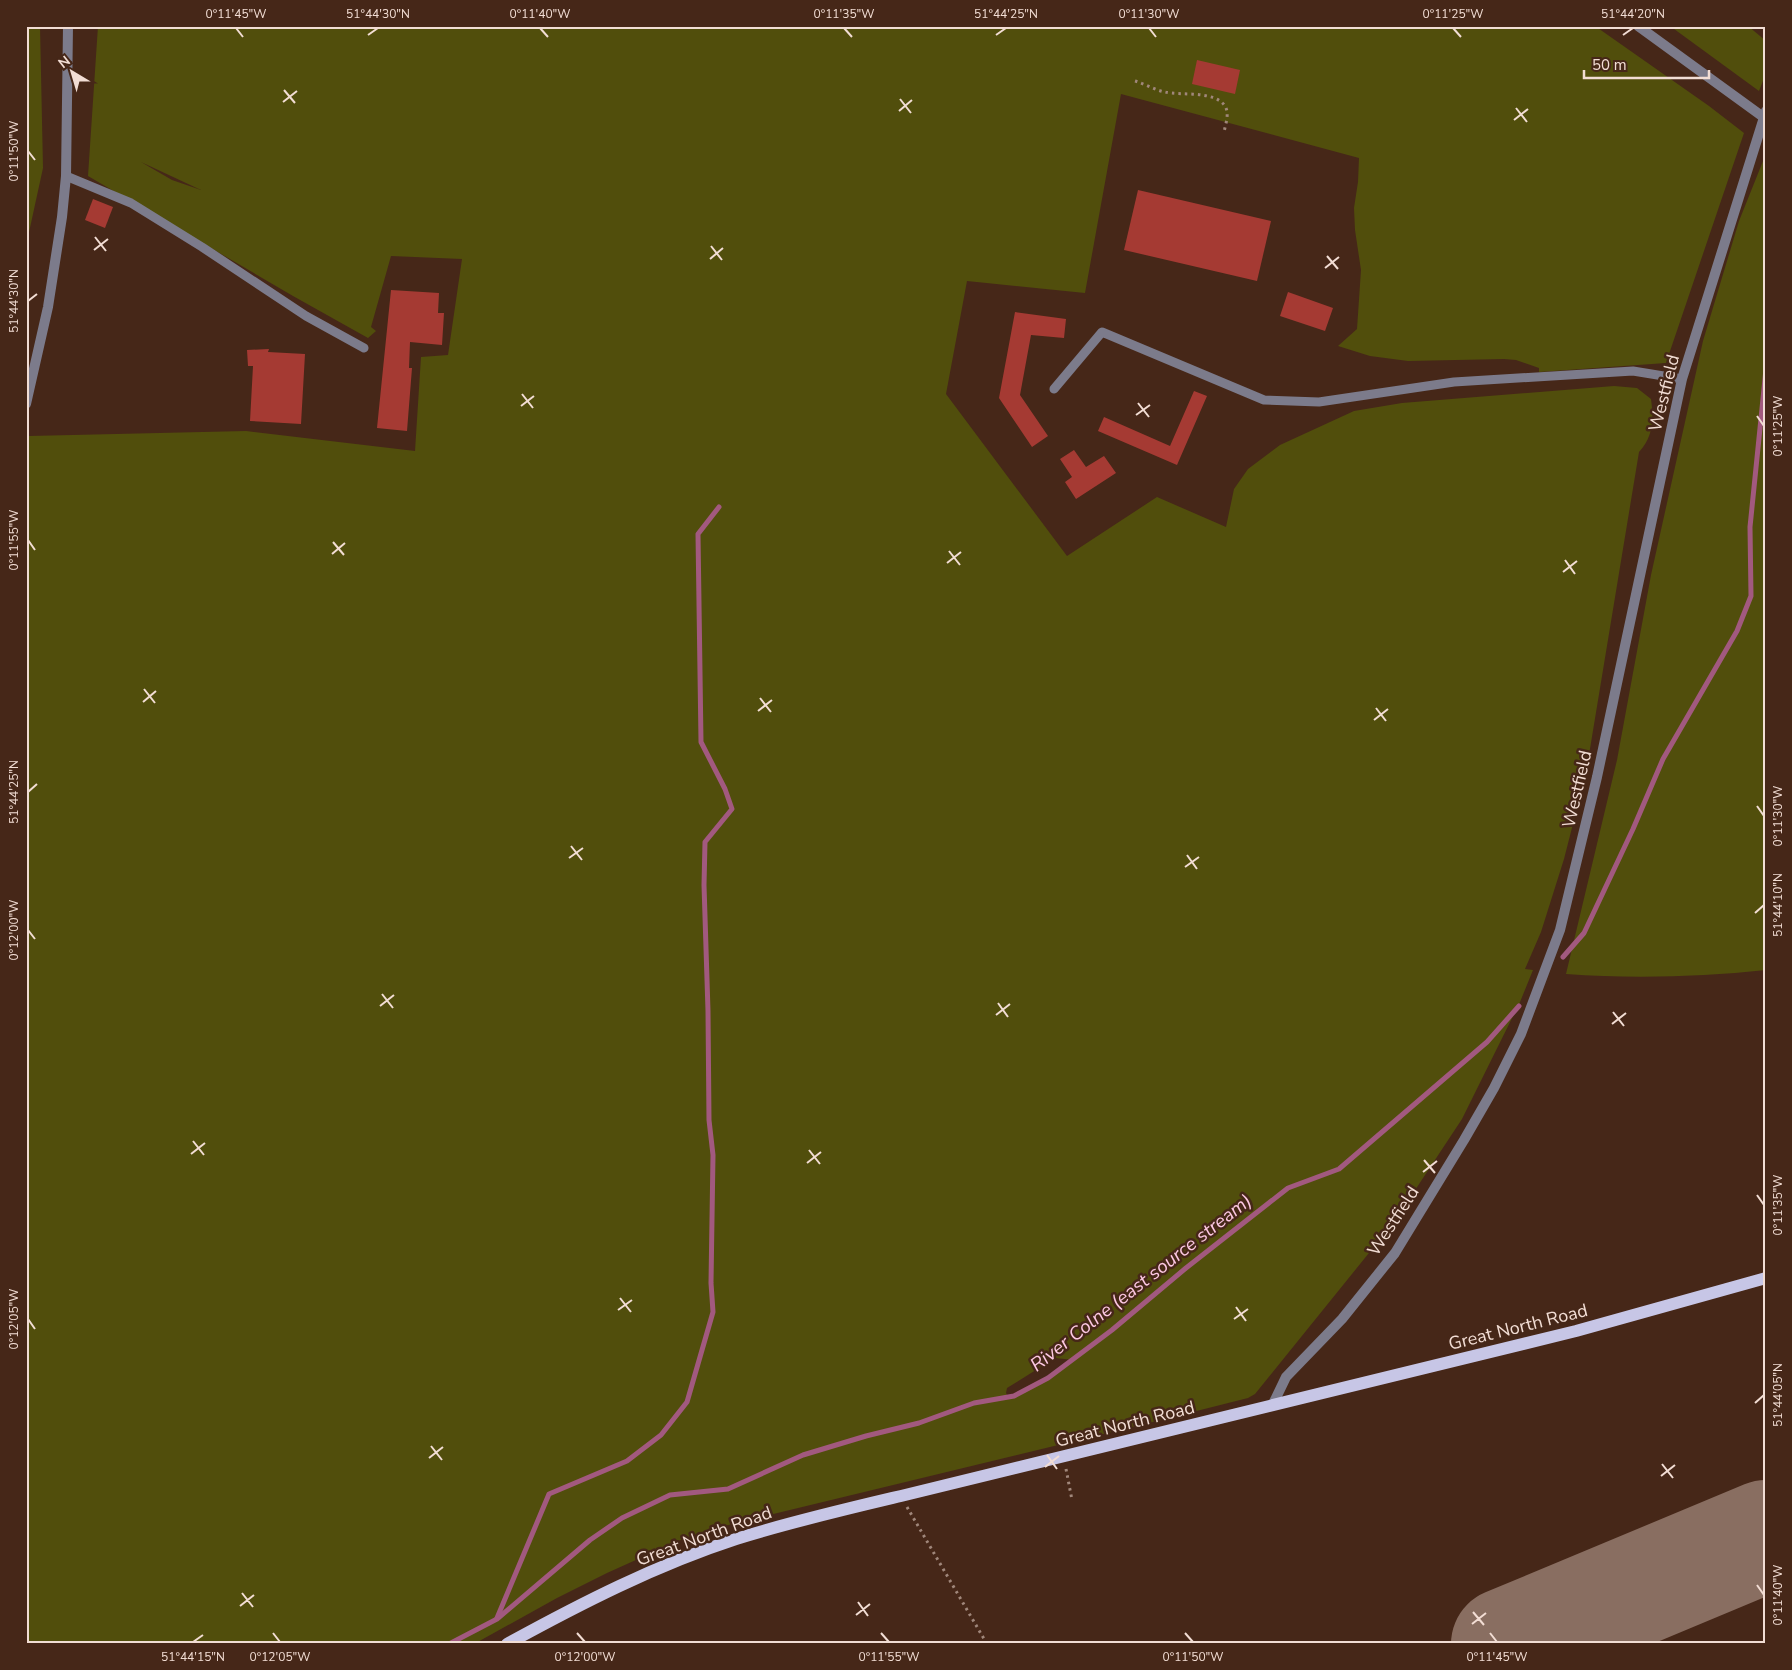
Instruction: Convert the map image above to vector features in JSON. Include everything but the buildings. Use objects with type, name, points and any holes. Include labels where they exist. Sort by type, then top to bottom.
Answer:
[{"type":"main road","name":"Great North Road","points":[[508,1644],[609,1592],[670,1564],[734,1540],[800,1521],[1576,1331],[1766,1278]]},
{"type":"street","points":[[26,404],[48,306],[62,217],[66,176],[68,26]]},
{"type":"street","points":[[1638,26],[1765,116]]},
{"type":"street","name":"Westfield","points":[[1272,1406],[1286,1377],[1342,1319],[1395,1253],[1494,1088],[1521,1034],[1560,930],[1597,777],[1682,379],[1765,116]]},
{"type":"lane","points":[[66,176],[131,203],[306,316],[364,348]]},
{"type":"lane","points":[[1054,389],[1102,332],[1264,400],[1320,402],[1454,382],[1633,371],[1682,379]]},
{"type":"path","points":[[1135,81],[1165,92],[1202,95],[1218,100],[1225,107],[1227,115],[1224,133]]},
{"type":"path","points":[[1063,1456],[1072,1500]]},
{"type":"path","points":[[901,1496],[987,1644]]},
{"type":"shaded area","points":[[26,26],[40,26],[43,168],[26,246]]},
{"type":"shaded area","points":[[98,26],[1595,26],[1709,106],[1744,133],[1666,363],[1539,372],[1539,368],[1516,360],[1408,361],[1370,356],[1338,346],[1357,329],[1361,270],[1354,208],[1359,158],[1121,94],[1085,293],[967,281],[946,394],[1067,556],[1157,497],[1226,527],[1234,489],[1248,469],[1280,445],[1354,411],[1402,403],[1614,386],[1637,388],[1651,399],[1650,434],[1639,452],[1586,773],[1564,859],[1541,932],[1525,969],[1533,970],[1520,1002],[1462,1119],[1394,1222],[1255,1394],[1248,1398],[1153,1422],[716,1528],[678,1541],[607,1573],[474,1644],[26,1644],[26,448],[29,436],[246,431],[415,451],[421,357],[448,355],[462,259],[391,256],[371,327],[376,331],[368,338],[88,176]],"holes":[[[141,162],[201,190],[172,180]],[[1055,1358],[1074,1360],[1043,1383],[1008,1397],[1006,1393],[1007,1388]]]},
{"type":"shaded area","points":[[1670,26],[1748,26],[1766,41],[1766,73],[1759,91]]},
{"type":"shaded area","points":[[1765,156],[1766,970],[1666,976],[1566,974],[1617,760],[1651,575],[1703,341],[1739,221]]},
{"type":"waterway","name":"River Colne (east source stream)","points":[[1563,957],[1584,933],[1633,829],[1663,759],[1737,631],[1751,596],[1750,527],[1766,369]]},
{"type":"waterway","points":[[497,1618],[549,1494],[627,1461],[661,1435],[687,1402],[713,1312],[711,1283],[713,1155],[709,1120],[704,885],[705,842],[732,809],[725,789],[701,742],[698,534],[719,507]]},
{"type":"waterway","name":"River Colne (east source stream)","points":[[449,1644],[497,1619],[590,1540],[622,1518],[670,1495],[728,1489],[803,1455],[866,1436],[919,1423],[974,1403],[1014,1396],[1048,1378],[1112,1330],[1186,1268],[1288,1188],[1339,1169],[1487,1042],[1519,1006]]},
{"type":"runway","points":[[1507,1644],[1766,1536]]}]
